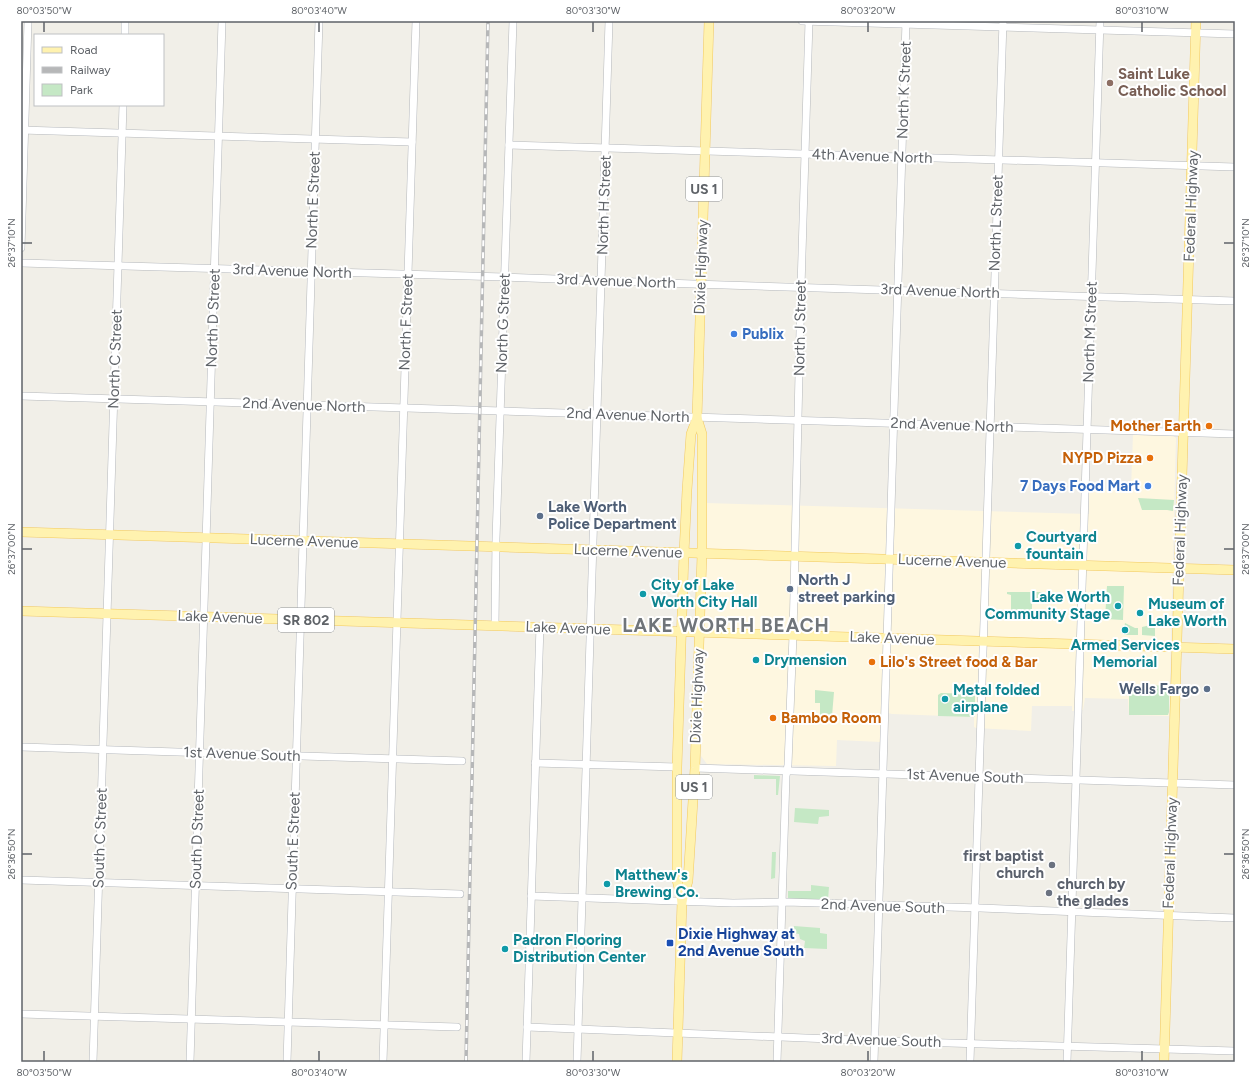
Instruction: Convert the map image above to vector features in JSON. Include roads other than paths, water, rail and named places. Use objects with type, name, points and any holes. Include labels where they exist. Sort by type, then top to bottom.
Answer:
[{"type":"main road","name":"Dixie Highway","points":[[677,1062],[682,901],[688,881],[695,768],[702,554],[702,434],[697,418],[709,21]]},
{"type":"main road","name":"Federal Highway","points":[[1164,1062],[1196,21]]},
{"type":"main road","name":"Dixie Highway","points":[[682,901],[677,880],[677,767],[684,554],[690,434],[697,418]]},
{"type":"main road","name":"Lucerne Avenue","points":[[21,532],[684,554],[795,556],[1235,570]]},
{"type":"main road","name":"Lake Avenue","points":[[21,611],[540,626],[682,632],[1080,643],[1235,649]]},
{"type":"street","points":[[21,248],[23,130],[28,21]]},
{"type":"street","points":[[125,21],[125,34]]},
{"type":"street","name":"North D Street","points":[[204,616],[222,21]]},
{"type":"street","name":"North E Street","points":[[300,620],[319,21]]},
{"type":"street","name":"North F Street","points":[[383,1062],[416,21]]},
{"type":"street","name":"North G Street","points":[[495,625],[504,277],[513,21]]},
{"type":"street","name":"North H Street","points":[[577,1062],[609,21]]},
{"type":"street","points":[[802,21],[1003,24],[1099,30],[1235,34]]},
{"type":"street","name":"North J Street","points":[[777,1062],[781,903],[793,635],[809,21]]},
{"type":"street","name":"North M Street","points":[[1067,1062],[1100,21]]},
{"type":"street","name":"North K Street","points":[[874,1062],[906,23]]},
{"type":"street","name":"North L Street","points":[[970,1062],[1003,24]]},
{"type":"street","name":"North C Street","points":[[107,614],[123,106]]},
{"type":"street","points":[[23,130],[412,142]]},
{"type":"street","name":"4th Avenue North","points":[[509,145],[1235,167]]},
{"type":"street","name":"3rd Avenue North","points":[[21,263],[1235,301]]},
{"type":"street","name":"2nd Avenue North","points":[[21,396],[1235,434]]},
{"type":"street","name":"South C Street","points":[[93,1062],[107,614]]},
{"type":"street","name":"South D Street","points":[[190,1062],[204,616]]},
{"type":"street","name":"South E Street","points":[[287,1062],[300,620]]},
{"type":"street","points":[[526,1062],[540,626]]},
{"type":"street","name":"1st Avenue South","points":[[21,747],[462,761]]},
{"type":"street","points":[[535,763],[677,767]]},
{"type":"street","name":"1st Avenue South","points":[[695,768],[1235,785]]},
{"type":"street","points":[[21,880],[460,894]]},
{"type":"street","name":"2nd Avenue South","points":[[531,896],[1235,918]]},
{"type":"street","points":[[21,1014],[457,1027]]},
{"type":"street","name":"3rd Avenue South","points":[[527,1027],[730,1036],[778,1036],[1235,1051]]},
{"type":"railway","points":[[466,1062],[488,21]]},
{"type":"place","name":"Saint Luke Catholic School","points":[[1110,83]]},
{"type":"place","name":"Publix","points":[[734,334]]},
{"type":"place","name":"Mother Earth","points":[[1209,426]]},
{"type":"place","name":"NYPD Pizza","points":[[1150,458]]},
{"type":"place","name":"7 Days Food Mart","points":[[1148,486]]},
{"type":"place","name":"Lake Worth Police Department","points":[[540,516]]},
{"type":"place","name":"Courtyard fountain","points":[[1018,546]]},
{"type":"place","name":"North J street parking","points":[[790,589]]},
{"type":"place","name":"City of Lake Worth City Hall","points":[[643,594]]},
{"type":"place","name":"Lake Worth Community Stage","points":[[1118,606]]},
{"type":"place","name":"Museum of Lake Worth","points":[[1140,613]]},
{"type":"place","name":"Armed Services Memorial","points":[[1125,630]]},
{"type":"place","name":"Drymension","points":[[756,660]]},
{"type":"place","name":"Lilo's Street food & Bar","points":[[872,662]]},
{"type":"place","name":"Wells Fargo","points":[[1207,689]]},
{"type":"place","name":"Metal folded airplane","points":[[945,699]]},
{"type":"place","name":"Bamboo Room","points":[[773,718]]},
{"type":"place","name":"first baptist church","points":[[1052,865]]},
{"type":"place","name":"Matthew's Brewing Co.","points":[[607,884]]},
{"type":"place","name":"church by the glades","points":[[1049,893]]},
{"type":"place","name":"Dixie Highway at 2nd Avenue South","points":[[670,943]]},
{"type":"place","name":"Padron Flooring Distribution Center","points":[[505,949]]},
{"type":"district","name":"LAKE WORTH BEACH","points":[[726,625]]}]
